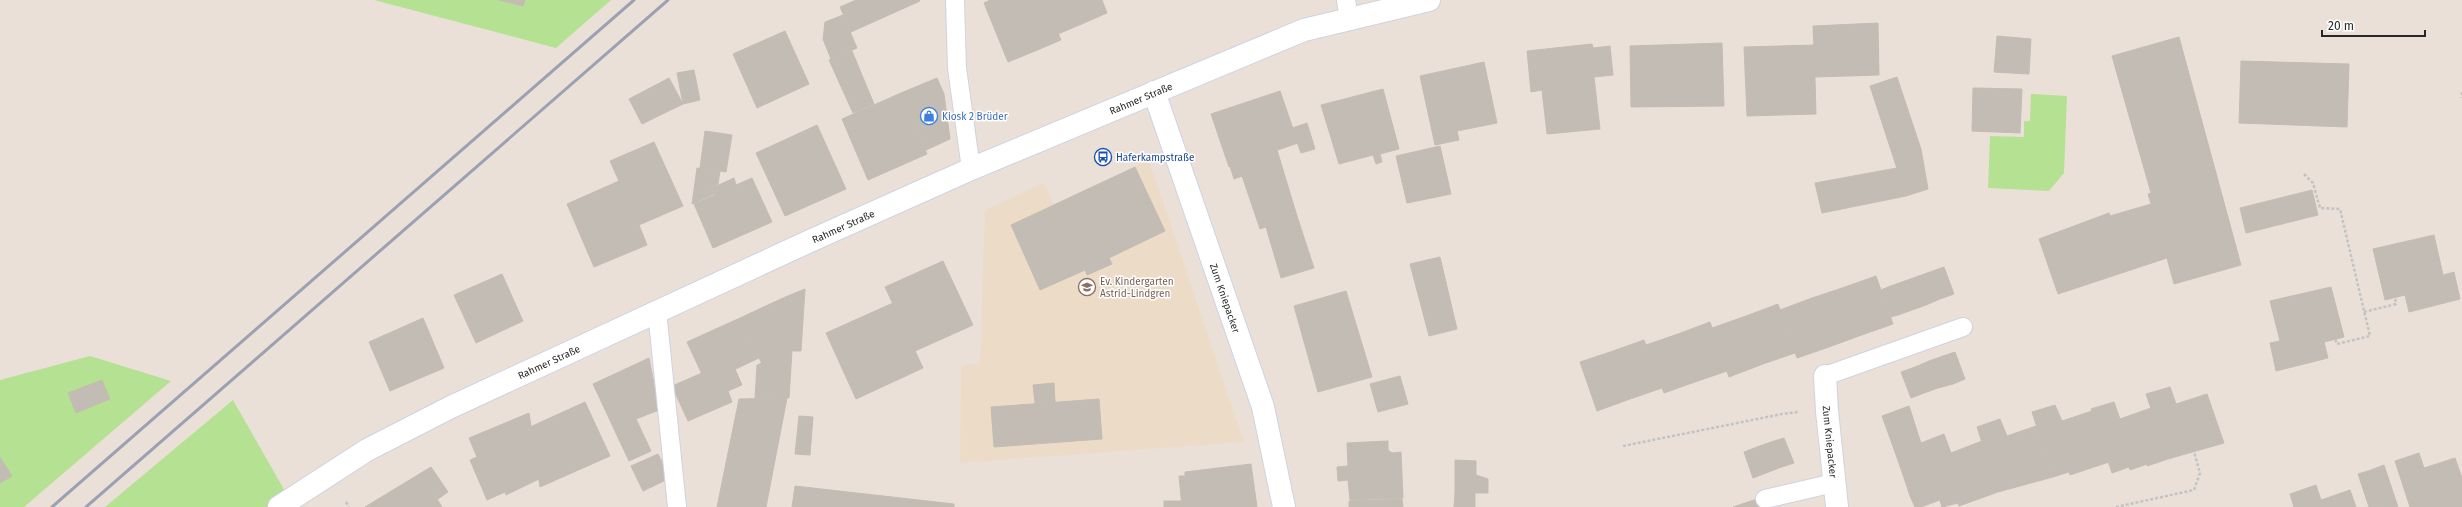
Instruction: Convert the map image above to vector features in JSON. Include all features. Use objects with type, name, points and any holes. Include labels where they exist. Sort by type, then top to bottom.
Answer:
[{"type":"main road","name":"Rahmer Straße","points":[[279,507],[367,450],[451,406],[971,169],[1304,30],[1347,9],[1429,0]]},
{"type":"main road","name":"Zum Kniepacker","points":[[1154,92],[1263,407],[1284,507]]},
{"type":"main road","name":"Zum Kniepacker","points":[[1825,376],[1827,411],[1837,507]]},
{"type":"lane","points":[[955,0],[957,68],[971,169]]},
{"type":"lane","points":[[657,311],[677,507]]},
{"type":"lane","points":[[1825,376],[1964,327]]},
{"type":"lane","points":[[1765,499],[1834,483]]},
{"type":"path","points":[[2462,92],[2462,98]]},
{"type":"path","points":[[2304,174],[2314,183],[2320,208],[2340,209],[2370,336],[2336,344],[2335,339]]},
{"type":"path","points":[[2364,312],[2396,304],[2395,298]]},
{"type":"path","points":[[1623,446],[1782,414],[1827,411]]},
{"type":"path","points":[[2116,507],[2194,490],[2200,474],[2194,452]]},
{"type":"path","points":[[346,502],[349,507]]},
{"type":"shaded area","name":"Ev. Kindergarten Astrid-Lindgren","points":[[1149,160],[1244,442],[960,463],[961,366],[980,363],[985,210],[1044,183],[1054,204]]},
{"type":"green space","points":[[374,0],[611,0],[556,48]]},
{"type":"green space","points":[[2031,94],[2067,96],[2064,173],[2049,191],[1988,188],[1990,136],[2024,137],[2024,121],[2030,121]]},
{"type":"green space","points":[[90,356],[171,381],[24,507],[0,507],[0,380]]},
{"type":"green space","points":[[233,400],[290,500],[279,507],[105,507]]},
{"type":"building","points":[[499,0],[525,0],[523,6]]},
{"type":"building","points":[[856,0],[920,1],[851,32],[840,7]]},
{"type":"building","points":[[990,0],[1013,0],[1035,51],[1008,62],[984,3]]},
{"type":"building","points":[[1013,0],[1044,0],[1061,40],[1035,51]]},
{"type":"building","points":[[1044,0],[1073,0],[1084,23],[1058,34]]},
{"type":"building","points":[[1073,0],[1102,0],[1107,13],[1084,23]]},
{"type":"building","points":[[843,15],[857,48],[831,59],[823,39],[825,22]]},
{"type":"building","points":[[1878,23],[1879,75],[1815,77],[1813,26]]},
{"type":"building","points":[[785,31],[809,84],[757,108],[733,54]]},
{"type":"building","points":[[1997,36],[2031,39],[2029,74],[1994,72]]},
{"type":"building","points":[[2179,37],[2241,265],[2174,284],[2167,258],[2058,294],[2039,239],[2109,213],[2110,216],[2151,204],[2148,194],[2151,193],[2112,56]]},
{"type":"building","points":[[1722,43],[1724,106],[1631,107],[1630,46]]},
{"type":"building","points":[[1592,44],[1593,48],[1610,46],[1613,75],[1594,77],[1600,129],[1547,134],[1542,90],[1531,92],[1527,51]]},
{"type":"building","points":[[1814,45],[1816,114],[1747,116],[1744,47]]},
{"type":"building","points":[[852,51],[874,104],[853,113],[829,60]]},
{"type":"building","points":[[2241,61],[2349,64],[2347,127],[2239,123]]},
{"type":"building","points":[[1484,62],[1497,123],[1457,131],[1459,140],[1435,145],[1420,76]]},
{"type":"building","points":[[694,70],[700,100],[683,104],[677,73]]},
{"type":"building","points":[[1897,77],[1921,149],[1928,189],[1906,196],[1870,86]]},
{"type":"building","points":[[669,78],[683,104],[642,124],[629,99]]},
{"type":"building","name":"Kiosk 2 Brüder","points":[[937,78],[944,94],[950,139],[926,150],[901,93]]},
{"type":"building","points":[[1973,88],[2022,89],[2020,133],[1972,131]]},
{"type":"building","points":[[1383,89],[1399,149],[1380,154],[1382,162],[1376,164],[1373,155],[1339,164],[1321,105]]},
{"type":"building","points":[[1280,91],[1298,143],[1229,167],[1211,114]]},
{"type":"building","points":[[901,93],[927,154],[868,180],[842,119]]},
{"type":"building","points":[[1307,123],[1315,149],[1301,153],[1292,128]]},
{"type":"building","points":[[817,125],[846,189],[785,216],[756,153]]},
{"type":"building","points":[[705,131],[732,135],[726,172],[700,168]]},
{"type":"building","points":[[654,142],[683,206],[639,225],[647,245],[594,267],[567,204],[619,181],[610,161]]},
{"type":"building","points":[[1440,146],[1451,194],[1407,203],[1396,156]]},
{"type":"building","points":[[1277,150],[1297,216],[1260,229],[1238,164]]},
{"type":"building","points":[[1238,164],[1242,176],[1234,179],[1230,166]]},
{"type":"building","points":[[1135,167],[1165,231],[1109,258],[1112,264],[1087,275],[1085,270],[1040,290],[1011,225]]},
{"type":"building","points":[[697,168],[720,171],[718,184],[711,188],[714,194],[692,204]]},
{"type":"building","points":[[1897,168],[1906,196],[1822,213],[1815,183]]},
{"type":"building","points":[[734,178],[736,185],[752,178],[772,222],[713,248],[694,204],[715,195],[712,188]]},
{"type":"building","points":[[2312,190],[2318,215],[2246,233],[2240,208]]},
{"type":"building","points":[[1297,216],[1314,268],[1281,278],[1266,227]]},
{"type":"building","points":[[2434,235],[2443,275],[2454,272],[2460,299],[2409,312],[2405,295],[2385,300],[2373,249]]},
{"type":"building","points":[[1440,257],[1457,329],[1429,336],[1410,264]]},
{"type":"building","points":[[943,261],[973,325],[915,351],[885,287]]},
{"type":"building","points":[[1944,267],[1954,294],[1940,299],[1930,272]]},
{"type":"building","points":[[1930,272],[1940,299],[1926,305],[1916,277]]},
{"type":"building","points":[[502,274],[523,321],[476,343],[454,295]]},
{"type":"building","points":[[1876,276],[1893,324],[1859,336],[1842,288]]},
{"type":"building","points":[[1916,277],[1926,305],[1912,310],[1902,282]]},
{"type":"building","points":[[1902,282],[1912,310],[1898,315],[1888,287]]},
{"type":"building","points":[[1888,287],[1898,315],[1891,317],[1881,290]]},
{"type":"building","points":[[2331,287],[2344,337],[2324,342],[2328,358],[2276,371],[2270,343],[2280,341],[2270,301]]},
{"type":"building","points":[[1842,288],[1859,336],[1829,347],[1812,298]]},
{"type":"building","points":[[805,289],[801,351],[792,351],[783,298]]},
{"type":"building","points":[[1346,291],[1372,377],[1318,392],[1294,306]]},
{"type":"building","points":[[783,298],[792,351],[762,364],[740,318]]},
{"type":"building","points":[[1812,298],[1829,347],[1797,358],[1780,310]]},
{"type":"building","points":[[893,303],[923,368],[856,399],[826,333]]},
{"type":"building","points":[[1778,304],[1795,353],[1763,364],[1746,316]]},
{"type":"building","points":[[1746,316],[1763,364],[1729,377],[1712,328]]},
{"type":"building","points":[[423,318],[444,368],[390,391],[369,342]]},
{"type":"building","points":[[740,318],[759,358],[706,383],[687,342]]},
{"type":"building","points":[[1710,322],[1727,371],[1695,382],[1678,334]]},
{"type":"building","points":[[1678,334],[1695,382],[1664,393],[1646,345]]},
{"type":"building","points":[[1644,340],[1662,388],[1630,399],[1613,351]]},
{"type":"building","points":[[792,351],[789,398],[755,398],[757,365]]},
{"type":"building","points":[[1613,351],[1630,399],[1597,411],[1580,362]]},
{"type":"building","points":[[1955,352],[1965,379],[1953,384],[1943,356]]},
{"type":"building","points":[[1943,356],[1953,384],[1938,388],[1929,361]]},
{"type":"building","points":[[649,358],[659,410],[636,419],[651,451],[629,461],[593,384]]},
{"type":"building","points":[[1929,361],[1938,388],[1924,393],[1915,367]]},
{"type":"building","points":[[1915,367],[1924,393],[1911,398],[1901,372]]},
{"type":"building","points":[[735,369],[742,385],[728,391],[732,402],[688,421],[672,386],[702,373],[706,383]]},
{"type":"building","points":[[1400,376],[1408,404],[1378,412],[1370,384]]},
{"type":"building","points":[[102,380],[110,399],[76,413],[68,393]]},
{"type":"building","points":[[1054,383],[1055,402],[1035,403],[1033,385]]},
{"type":"building","points":[[2170,387],[2176,404],[2207,394],[2224,443],[2168,459],[2146,394]]},
{"type":"building","points":[[787,398],[766,507],[717,507],[739,399]]},
{"type":"building","points":[[1099,399],[1102,439],[994,447],[991,407]]},
{"type":"building","points":[[585,402],[610,456],[540,487],[530,427]]},
{"type":"building","points":[[2114,402],[2120,419],[2151,408],[2168,459],[2130,470],[2129,467],[2112,473],[2091,409]]},
{"type":"building","points":[[2055,405],[2062,421],[2092,411],[2109,462],[2070,475],[2069,472],[2053,477],[2032,412]]},
{"type":"building","points":[[1909,406],[1913,418],[1886,427],[1882,416]]},
{"type":"building","points":[[529,413],[539,479],[506,495],[505,492],[487,500],[470,460],[477,457],[469,438]]},
{"type":"building","points":[[799,416],[813,417],[810,455],[795,454]]},
{"type":"building","points":[[1913,418],[1917,431],[1891,441],[1886,427]]},
{"type":"building","points":[[2000,419],[2007,436],[2036,426],[2053,477],[1998,492],[1977,427]]},
{"type":"building","points":[[1917,431],[1922,446],[1896,455],[1891,441]]},
{"type":"building","points":[[1944,434],[1951,453],[1982,441],[1998,492],[1959,506],[1958,503],[1942,507],[1921,443]]},
{"type":"building","points":[[1784,438],[1794,463],[1779,468],[1771,442]]},
{"type":"building","points":[[1388,441],[1388,450],[1392,453],[1401,452],[1403,498],[1350,500],[1348,480],[1338,481],[1337,467],[1348,466],[1347,443]]},
{"type":"building","points":[[1771,442],[1779,468],[1766,473],[1757,447]]},
{"type":"building","points":[[1922,446],[1927,459],[1901,469],[1896,455]]},
{"type":"building","points":[[1757,447],[1766,473],[1753,478],[1744,452]]},
{"type":"building","points":[[2419,453],[2424,468],[2455,458],[2462,478],[2462,507],[2410,507],[2395,461]]},
{"type":"building","points":[[658,454],[670,478],[643,491],[631,466]]},
{"type":"building","points":[[0,457],[12,476],[0,483]]},
{"type":"building","points":[[1927,459],[1931,473],[1905,481],[1901,469]]},
{"type":"building","points":[[1455,460],[1476,461],[1476,475],[1488,479],[1488,493],[1455,493]]},
{"type":"building","points":[[1251,464],[1257,507],[1182,507],[1179,476],[1185,476],[1185,472]]},
{"type":"building","points":[[2384,465],[2398,507],[2384,507],[2371,470]]},
{"type":"building","points":[[431,467],[448,492],[438,499],[421,473]]},
{"type":"building","points":[[2371,470],[2384,507],[2369,507],[2358,474]]},
{"type":"building","points":[[421,473],[442,507],[365,507]]},
{"type":"building","points":[[1931,473],[1936,487],[1910,496],[1905,481]]},
{"type":"building","points":[[2316,485],[2321,500],[2350,490],[2356,507],[2294,507],[2290,494]]},
{"type":"building","points":[[795,486],[954,504],[954,507],[792,507]]},
{"type":"building","points":[[1936,487],[1940,500],[1921,507],[1915,507],[1910,496]]},
{"type":"building","points":[[1455,493],[1475,493],[1475,507],[1454,507]]},
{"type":"building","points":[[1760,498],[1763,507],[1733,507]]},
{"type":"building","points":[[1402,499],[1403,507],[1349,507],[1349,501]]},
{"type":"building","points":[[1164,501],[1182,501],[1182,507],[1164,507]]},
{"type":"railway","points":[[52,507],[634,0]]},
{"type":"railway","points":[[86,507],[668,0]]},
{"type":"place","name":"Kiosk 2 Brüder","points":[[929,116]]},
{"type":"place","name":"Haferkampstraße","points":[[1103,157]]},
{"type":"place","name":"Ev. Kindergarten Astrid-Lindgren","points":[[1087,287]]}]
